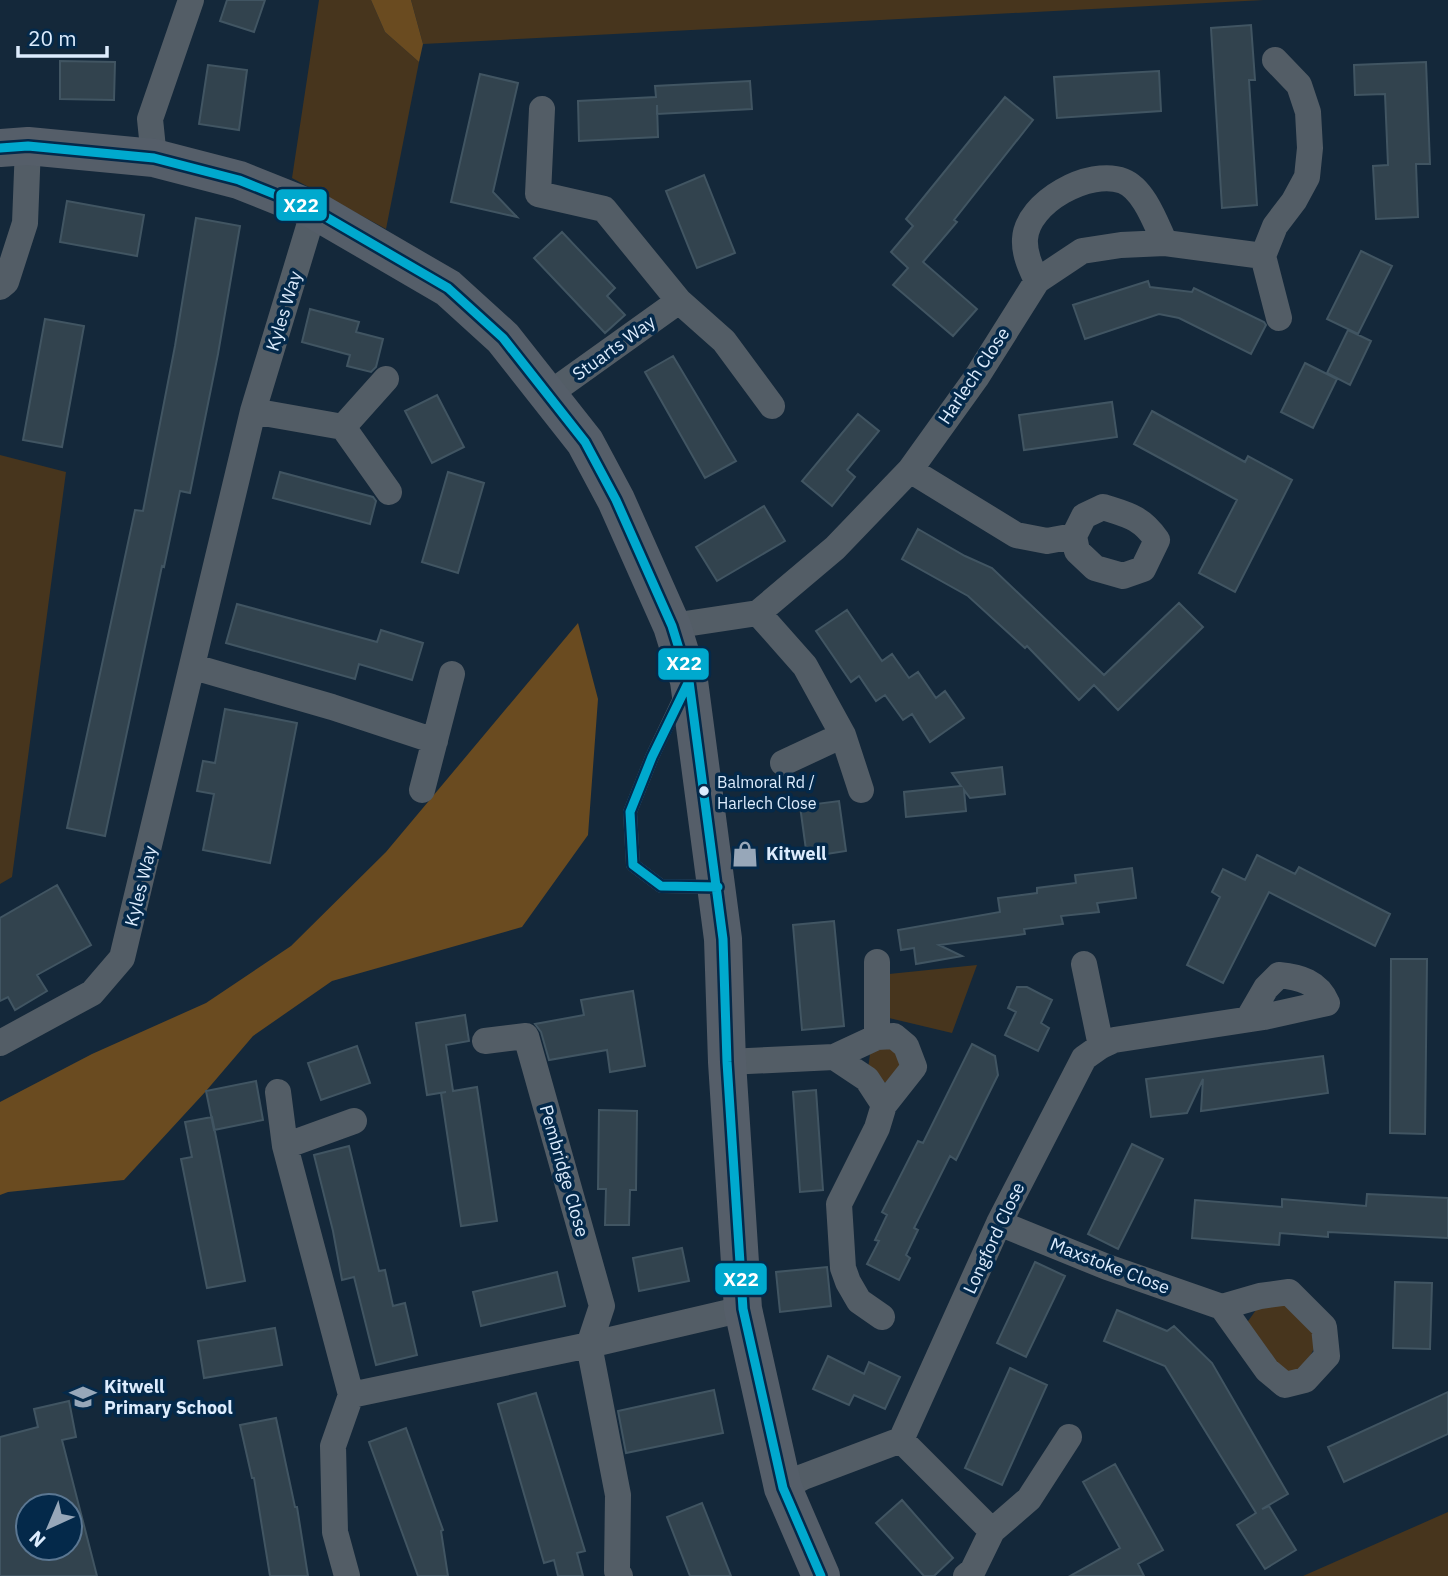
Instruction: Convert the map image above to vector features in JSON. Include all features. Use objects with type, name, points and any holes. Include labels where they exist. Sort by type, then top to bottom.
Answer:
[{"type":"street","points":[[154,158],[150,119],[191,0]]},
{"type":"street","points":[[1275,60],[1299,85],[1308,112],[1310,148],[1307,177],[1294,201],[1275,226],[1263,257],[1279,318]]},
{"type":"street","points":[[542,109],[538,194],[604,209],[679,300],[724,341],[772,405]]},
{"type":"street","points":[[0,287],[6,282],[25,223],[14,147],[154,158],[239,180],[314,210],[448,288],[503,338],[585,442],[616,500],[672,625],[689,681],[723,939],[727,1062],[743,1309],[783,1488],[821,1576]]},
{"type":"street","points":[[1037,281],[1028,260],[1025,237],[1034,215],[1052,198],[1075,184],[1102,178],[1124,181],[1145,201],[1165,243]]},
{"type":"street","name":"Kyles Way","points":[[0,1044],[92,993],[122,958],[194,667],[253,411],[314,210]]},
{"type":"street","name":"Harlech Close","points":[[758,612],[835,548],[910,470],[976,378],[1037,281],[1082,251],[1121,245],[1165,243],[1263,257]]},
{"type":"street","name":"Stuarts Way","points":[[549,394],[679,300]]},
{"type":"street","points":[[343,427],[386,379]]},
{"type":"street","points":[[253,411],[343,427],[389,492]]},
{"type":"street","points":[[910,470],[1016,535],[1047,541],[1074,536]]},
{"type":"street","points":[[672,625],[758,612],[805,666],[843,735],[861,790]]},
{"type":"street","points":[[194,667],[332,707],[435,741]]},
{"type":"street","points":[[422,790],[452,674]]},
{"type":"street","points":[[783,763],[843,735]]},
{"type":"street","points":[[877,962],[877,1037]]},
{"type":"street","points":[[1084,964],[1101,1046],[1124,1038],[1248,1019]]},
{"type":"street","name":"Pembridge Close","points":[[485,1041],[526,1036],[602,1306],[589,1345],[618,1495],[617,1571],[620,1576]]},
{"type":"street","points":[[727,1062],[834,1057],[877,1037],[894,1036],[906,1046],[914,1067],[884,1105],[877,1128],[839,1205],[843,1268],[848,1282],[859,1301],[882,1317]]},
{"type":"street","name":"Longford Close","points":[[901,1440],[999,1223],[1084,1058],[1101,1046]]},
{"type":"street","points":[[834,1057],[867,1079],[884,1105]]},
{"type":"street","points":[[278,1092],[285,1146],[351,1395],[333,1446],[335,1532],[347,1576]]},
{"type":"street","points":[[285,1146],[354,1121]]},
{"type":"street","name":"Maxstoke Close","points":[[999,1223],[1107,1267],[1222,1307]]},
{"type":"street","points":[[351,1395],[589,1345],[743,1309]]},
{"type":"street","points":[[966,1576],[973,1570],[992,1531],[1029,1499],[1069,1437]]},
{"type":"street","points":[[783,1488],[901,1440],[992,1531]]},
{"type":"lane","points":[[689,681],[652,757],[630,812],[633,865],[661,886],[718,887]]},
{"type":"shaded area","points":[[319,0],[371,0],[385,32],[419,62],[386,229],[292,178]]},
{"type":"shaded area","points":[[371,0],[411,0],[423,44],[419,62],[385,32]]},
{"type":"shaded area","points":[[411,0],[1264,0],[423,44]]},
{"type":"shaded area","points":[[0,455],[66,472],[12,877],[0,884]]},
{"type":"shaded area","points":[[578,623],[598,699],[588,835],[522,927],[332,981],[253,1036],[124,1180],[0,1195],[0,1102],[92,1054],[206,1003],[291,946],[386,852]]},
{"type":"shaded area","points":[[977,965],[952,1033],[889,1018],[889,974]]},
{"type":"shaded area","points":[[882,1043],[899,1049],[907,1066],[898,1079],[882,1083],[868,1069],[870,1054]]},
{"type":"shaded area","points":[[1286,1302],[1312,1321],[1316,1345],[1304,1367],[1288,1374],[1265,1354],[1246,1324],[1261,1303]]},
{"type":"shaded area","points":[[1448,1512],[1448,1576],[1303,1576]]},
{"type":"building","points":[[227,0],[265,0],[254,32],[220,21]]},
{"type":"building","points":[[1251,25],[1255,80],[1249,80],[1257,205],[1222,208],[1211,28]]},
{"type":"building","points":[[60,61],[115,62],[114,100],[60,99]]},
{"type":"building","points":[[1426,62],[1430,164],[1416,164],[1418,217],[1376,219],[1373,166],[1388,165],[1385,94],[1355,95],[1354,65]]},
{"type":"building","points":[[208,65],[247,70],[239,130],[199,124]]},
{"type":"building","points":[[1159,71],[1161,111],[1057,118],[1054,77]]},
{"type":"building","points":[[480,74],[518,83],[493,192],[517,217],[451,202]]},
{"type":"building","points":[[750,81],[752,109],[657,114],[658,137],[579,141],[578,101],[656,97],[655,86]]},
{"type":"building","points":[[1005,97],[1033,120],[954,220],[957,222],[923,262],[977,309],[953,336],[893,285],[908,268],[891,252],[913,226],[906,219]]},
{"type":"building","points":[[704,175],[735,253],[697,268],[666,191]]},
{"type":"building","points":[[67,201],[144,215],[137,256],[60,242]]},
{"type":"building","points":[[196,218],[240,226],[190,493],[180,491],[105,836],[67,828],[135,510],[143,511],[175,346]]},
{"type":"building","points":[[562,232],[615,288],[607,296],[625,315],[605,333],[534,258]]},
{"type":"building","points":[[1361,251],[1392,266],[1358,334],[1327,319]]},
{"type":"building","points":[[1148,281],[1150,287],[1192,292],[1194,288],[1264,322],[1266,325],[1251,354],[1179,318],[1159,314],[1085,339],[1073,305]]},
{"type":"building","points":[[310,309],[359,322],[356,332],[383,339],[376,367],[371,372],[347,366],[350,355],[302,342]]},
{"type":"building","points":[[45,319],[84,326],[62,447],[23,440]]},
{"type":"building","points":[[1348,330],[1371,341],[1350,385],[1327,373]]},
{"type":"building","points":[[673,356],[736,461],[705,478],[645,372]]},
{"type":"building","points":[[1305,363],[1337,379],[1313,428],[1281,412]]},
{"type":"building","points":[[437,395],[464,447],[432,463],[405,411]]},
{"type":"building","points":[[1112,402],[1117,437],[1024,450],[1019,415]]},
{"type":"building","points":[[1152,411],[1245,462],[1248,456],[1292,480],[1235,592],[1199,573],[1237,500],[1134,444]]},
{"type":"building","points":[[858,414],[879,431],[847,470],[855,477],[832,506],[802,481]]},
{"type":"building","points":[[280,472],[373,497],[376,501],[370,524],[273,498]]},
{"type":"building","points":[[448,472],[484,483],[458,573],[422,562]]},
{"type":"building","points":[[764,506],[785,541],[717,581],[696,547]]},
{"type":"building","points":[[918,529],[992,568],[1104,675],[1179,603],[1203,627],[1118,710],[1094,685],[1079,700],[1027,646],[1025,648],[968,596],[902,559]]},
{"type":"building","points":[[237,604],[377,642],[381,630],[423,643],[412,680],[359,664],[355,679],[226,643]]},
{"type":"building","points":[[847,610],[882,661],[892,654],[909,678],[918,672],[936,698],[945,691],[964,718],[930,742],[912,714],[903,720],[885,695],[876,701],[859,676],[851,682],[816,631]]},
{"type":"building","points":[[225,709],[297,723],[270,863],[203,850],[214,794],[197,791],[203,761],[215,763]]},
{"type":"building","points":[[1002,767],[1005,794],[970,798],[964,790],[966,811],[906,817],[904,792],[961,786],[952,773]]},
{"type":"building","points":[[839,801],[846,851],[807,857],[800,806]]},
{"type":"building","points":[[1257,855],[1295,874],[1299,867],[1390,914],[1375,946],[1269,892],[1223,983],[1187,965],[1220,897],[1212,892],[1223,869],[1245,880]]},
{"type":"building","points":[[1132,868],[1136,898],[1097,903],[1099,912],[1061,916],[1063,924],[1024,929],[1025,934],[939,945],[962,956],[916,964],[914,948],[901,950],[898,930],[1000,912],[998,898],[1037,893],[1037,888],[1076,883],[1075,875]]},
{"type":"building","points":[[57,885],[91,945],[37,975],[47,991],[15,1010],[8,997],[0,1001],[0,918]]},
{"type":"building","points":[[834,921],[844,1026],[802,1030],[793,925]]},
{"type":"building","points":[[1391,959],[1427,959],[1425,1134],[1390,1133]]},
{"type":"building","points":[[1017,987],[1027,987],[1052,1000],[1041,1023],[1049,1028],[1038,1051],[1005,1035],[1016,1012],[1008,1008]]},
{"type":"building","points":[[633,991],[645,1066],[610,1072],[607,1050],[549,1060],[541,1032],[535,1024],[584,1015],[581,1000]]},
{"type":"building","points":[[465,1015],[469,1041],[446,1045],[453,1091],[477,1087],[497,1221],[461,1226],[441,1093],[446,1092],[427,1095],[416,1023]]},
{"type":"building","points":[[972,1044],[995,1056],[998,1075],[956,1160],[950,1156],[914,1228],[918,1230],[906,1255],[910,1258],[899,1280],[867,1264],[879,1241],[875,1240],[887,1215],[882,1212],[918,1141],[923,1143]]},
{"type":"building","points":[[357,1046],[370,1083],[321,1100],[308,1063]]},
{"type":"building","points":[[1323,1056],[1328,1093],[1201,1111],[1203,1079],[1187,1113],[1151,1117],[1146,1079]]},
{"type":"building","points":[[256,1081],[263,1120],[214,1130],[206,1091]]},
{"type":"building","points":[[816,1090],[823,1190],[800,1192],[793,1092]]},
{"type":"building","points":[[599,1110],[637,1111],[636,1190],[630,1190],[629,1225],[605,1225],[606,1189],[598,1189]]},
{"type":"building","points":[[212,1117],[245,1281],[207,1288],[181,1159],[192,1157],[185,1122]]},
{"type":"building","points":[[1132,1144],[1163,1159],[1118,1249],[1088,1234]]},
{"type":"building","points":[[349,1146],[379,1271],[385,1270],[393,1306],[405,1303],[417,1355],[376,1365],[354,1277],[342,1280],[314,1155]]},
{"type":"building","points":[[1367,1194],[1448,1198],[1448,1238],[1328,1232],[1328,1237],[1280,1233],[1279,1245],[1192,1238],[1195,1200],[1282,1207],[1282,1199],[1366,1206]]},
{"type":"building","points":[[682,1248],[689,1281],[639,1291],[633,1258]]},
{"type":"building","points":[[1035,1262],[1065,1276],[1026,1357],[997,1343]]},
{"type":"building","points":[[827,1267],[831,1306],[780,1312],[776,1272]]},
{"type":"building","points":[[557,1272],[565,1306],[481,1326],[473,1292]]},
{"type":"building","points":[[1395,1282],[1432,1283],[1430,1349],[1393,1348]]},
{"type":"building","points":[[1117,1310],[1167,1331],[1174,1326],[1212,1363],[1288,1494],[1262,1509],[1269,1506],[1296,1550],[1265,1569],[1237,1525],[1256,1513],[1165,1366],[1104,1341]]},
{"type":"building","points":[[275,1328],[282,1365],[204,1378],[198,1341]]},
{"type":"building","points":[[828,1356],[864,1374],[869,1362],[900,1377],[885,1409],[854,1395],[849,1405],[813,1389]]},
{"type":"building","points":[[1010,1368],[1047,1385],[1002,1485],[965,1468]]},
{"type":"building","points":[[714,1390],[723,1433],[626,1453],[618,1411]]},
{"type":"building","points":[[1448,1392],[1448,1434],[1344,1482],[1328,1447]]},
{"type":"building","points":[[536,1393],[585,1551],[577,1553],[583,1576],[558,1576],[554,1560],[544,1563],[498,1404]]},
{"type":"building","points":[[69,1401],[76,1437],[62,1440],[75,1492],[14,1492],[14,1562],[84,1562],[84,1525],[97,1576],[0,1576],[0,1437],[38,1427],[34,1409]]},
{"type":"building","points":[[276,1418],[297,1507],[308,1576],[270,1576],[254,1478],[240,1425]]},
{"type":"building","points":[[406,1428],[443,1530],[448,1576],[418,1576],[369,1442]]},
{"type":"building","points":[[1115,1464],[1163,1550],[1138,1564],[1144,1576],[1070,1576],[1120,1548],[1083,1482]]},
{"type":"building","points":[[902,1500],[953,1558],[934,1576],[924,1576],[876,1523]]},
{"type":"building","points":[[702,1503],[731,1576],[690,1576],[667,1517]]},
{"type":"transit line","name":"X22","points":[[0,148],[28,146],[154,158],[239,180],[314,210],[448,288],[503,338],[585,442],[616,500],[672,626],[689,681],[723,939],[727,1062],[743,1309],[783,1488],[821,1576]]},
{"type":"transit line","name":"X22","points":[[689,681],[652,757],[630,812],[633,865],[661,886],[718,887]]},
{"type":"place","name":"Balmoral Rd / Harlech Close","points":[[704,791]]},
{"type":"place","name":"Kitwell","points":[[745,854]]},
{"type":"place","name":"Kitwell Primary School","points":[[83,1397]]}]
